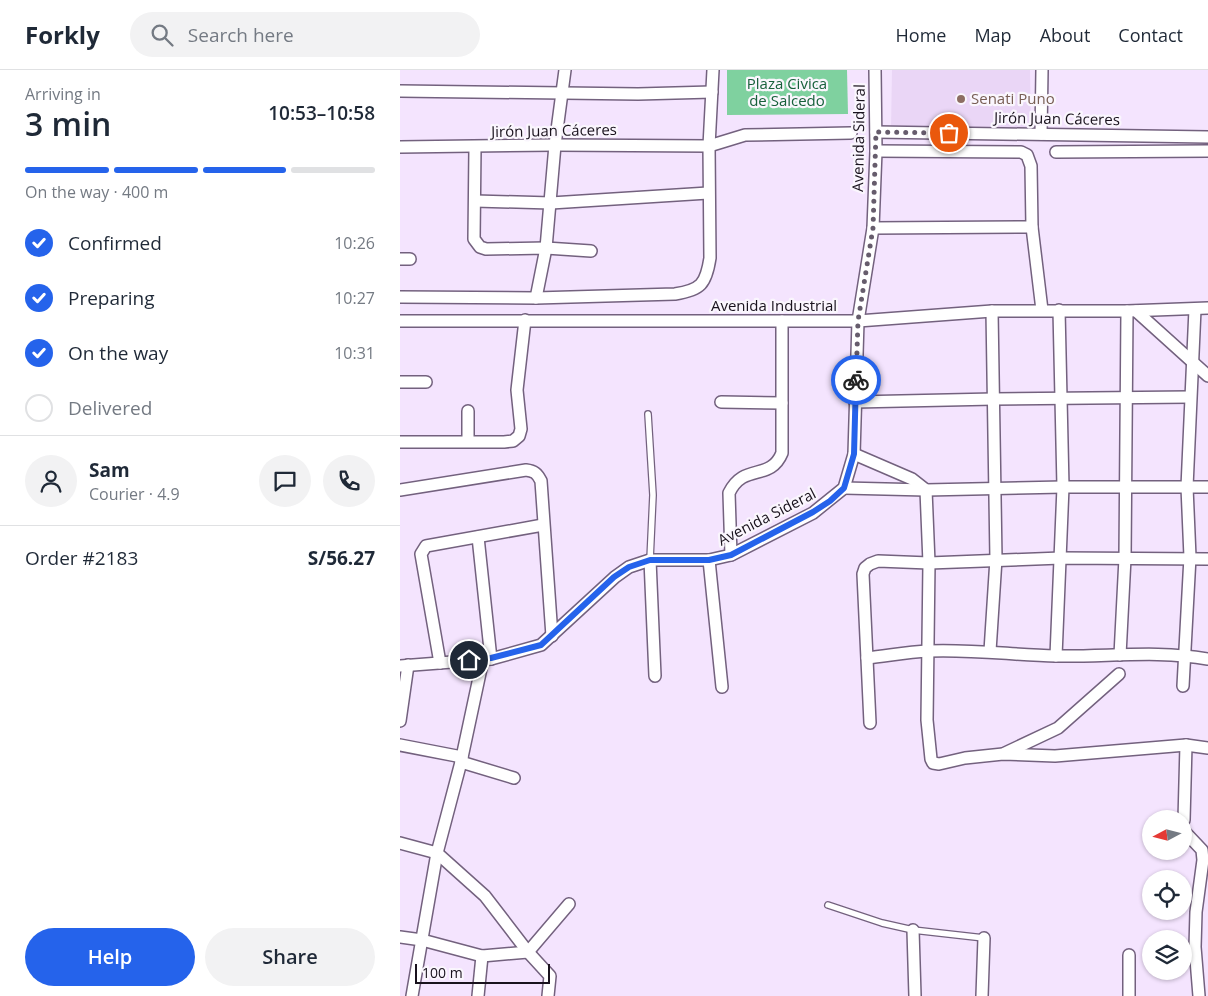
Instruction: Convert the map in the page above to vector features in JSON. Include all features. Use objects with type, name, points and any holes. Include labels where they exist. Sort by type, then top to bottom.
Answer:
[{"type":"street","points":[[536,298],[546,248],[565,70]]},
{"type":"street","points":[[475,201],[551,203],[708,193],[713,70]]},
{"type":"street","name":"Avenida Sideral","points":[[404,665],[487,659],[541,645],[614,577],[629,567],[650,560],[709,560],[731,555],[813,512],[844,488],[854,454],[858,321],[873,228],[876,151],[875,70]]},
{"type":"street","points":[[1041,134],[1042,70]]},
{"type":"street","points":[[400,91],[638,94],[712,92]]},
{"type":"street","name":"Jirón Juan Cáceres","points":[[876,132],[1208,137]]},
{"type":"street","name":"Jirón Juan Cáceres","points":[[400,147],[556,144],[709,146],[744,135],[851,133]]},
{"type":"street","points":[[474,147],[474,239],[480,247],[486,249],[546,248],[590,251]]},
{"type":"street","points":[[876,151],[1021,152],[1027,155],[1031,166],[1032,227],[1042,310]]},
{"type":"street","name":"Jirón Juan Cáceres","points":[[1056,152],[1208,151]]},
{"type":"street","name":"Avenida Industrial","points":[[400,297],[536,298],[690,292],[700,287],[708,275],[710,258],[708,193]]},
{"type":"street","points":[[873,228],[1032,227]]},
{"type":"street","name":"Avenida Industrial","points":[[400,321],[858,321],[992,311],[1132,311],[1208,308]]},
{"type":"street","points":[[1183,686],[1190,557],[1187,487],[1195,309]]},
{"type":"street","points":[[1056,656],[1063,487],[1059,310]]},
{"type":"street","points":[[990,652],[996,559],[992,311]]},
{"type":"street","points":[[1132,311],[1208,376]]},
{"type":"street","points":[[1120,655],[1124,558],[1125,398],[1132,311]]},
{"type":"street","points":[[400,442],[504,442],[513,441],[519,436],[521,428],[517,390],[525,320]]},
{"type":"street","points":[[731,555],[729,493],[733,484],[742,476],[771,469],[778,464],[782,453],[782,321]]},
{"type":"street","points":[[400,382],[426,382]]},
{"type":"street","points":[[855,402],[994,398],[1190,397]]},
{"type":"street","points":[[721,402],[782,403]]},
{"type":"street","points":[[468,410],[468,441]]},
{"type":"street","points":[[854,454],[912,479],[926,490],[929,563],[927,720],[933,763],[939,764],[965,758],[1004,754],[1055,756],[1186,745],[1208,748]]},
{"type":"street","points":[[400,490],[498,476],[526,470],[533,471],[538,475],[541,481],[552,636]]},
{"type":"street","points":[[844,488],[926,490],[1124,486],[1208,487]]},
{"type":"street","points":[[440,663],[421,554],[426,546],[543,525]]},
{"type":"street","points":[[412,996],[437,852],[487,659],[478,537]]},
{"type":"street","points":[[870,723],[863,574],[865,568],[870,564],[878,561],[929,563],[1060,558],[1190,557],[1208,559]]},
{"type":"street","points":[[650,560],[655,676]]},
{"type":"street","points":[[709,560],[722,687]]},
{"type":"street","points":[[867,658],[927,651],[1056,656],[1186,655],[1208,659]]},
{"type":"street","points":[[400,721],[404,665]]},
{"type":"street","points":[[1004,754],[1058,728],[1119,674]]},
{"type":"street","points":[[400,745],[462,760],[514,778]]},
{"type":"street","points":[[1184,810],[1186,745]]},
{"type":"street","points":[[1192,839],[1202,850],[1203,860],[1196,912],[1195,947],[1200,996]]},
{"type":"street","points":[[400,843],[437,852],[485,896],[528,952],[550,976],[548,996]]},
{"type":"street","points":[[400,938],[422,940],[482,956],[528,952],[569,904]]},
{"type":"street","points":[[913,930],[915,996]]},
{"type":"street","points":[[982,996],[984,938]]},
{"type":"street","points":[[1129,955],[1129,996]]},
{"type":"street","points":[[478,996],[482,956]]},
{"type":"lane","points":[[648,414],[653,495],[650,560]]},
{"type":"lane","points":[[828,905],[882,923],[913,930],[984,938]]},
{"type":"shaded area","name":"Senati Puno","points":[[892,70],[1030,70],[1031,127],[891,129]]},
{"type":"green space","name":"Plaza Civica de Salcedo","points":[[727,70],[847,70],[848,114],[727,115]]},
{"type":"way so far","points":[[856,380],[858,321],[873,228],[876,132],[949,133]]},
{"type":"place","name":"Senati Puno","points":[[961,99]]},
{"type":"route","points":[[469,660],[491,658],[541,645],[614,577],[629,567],[650,560],[709,560],[731,555],[813,512],[830,501],[844,488],[854,454],[856,380]]}]
